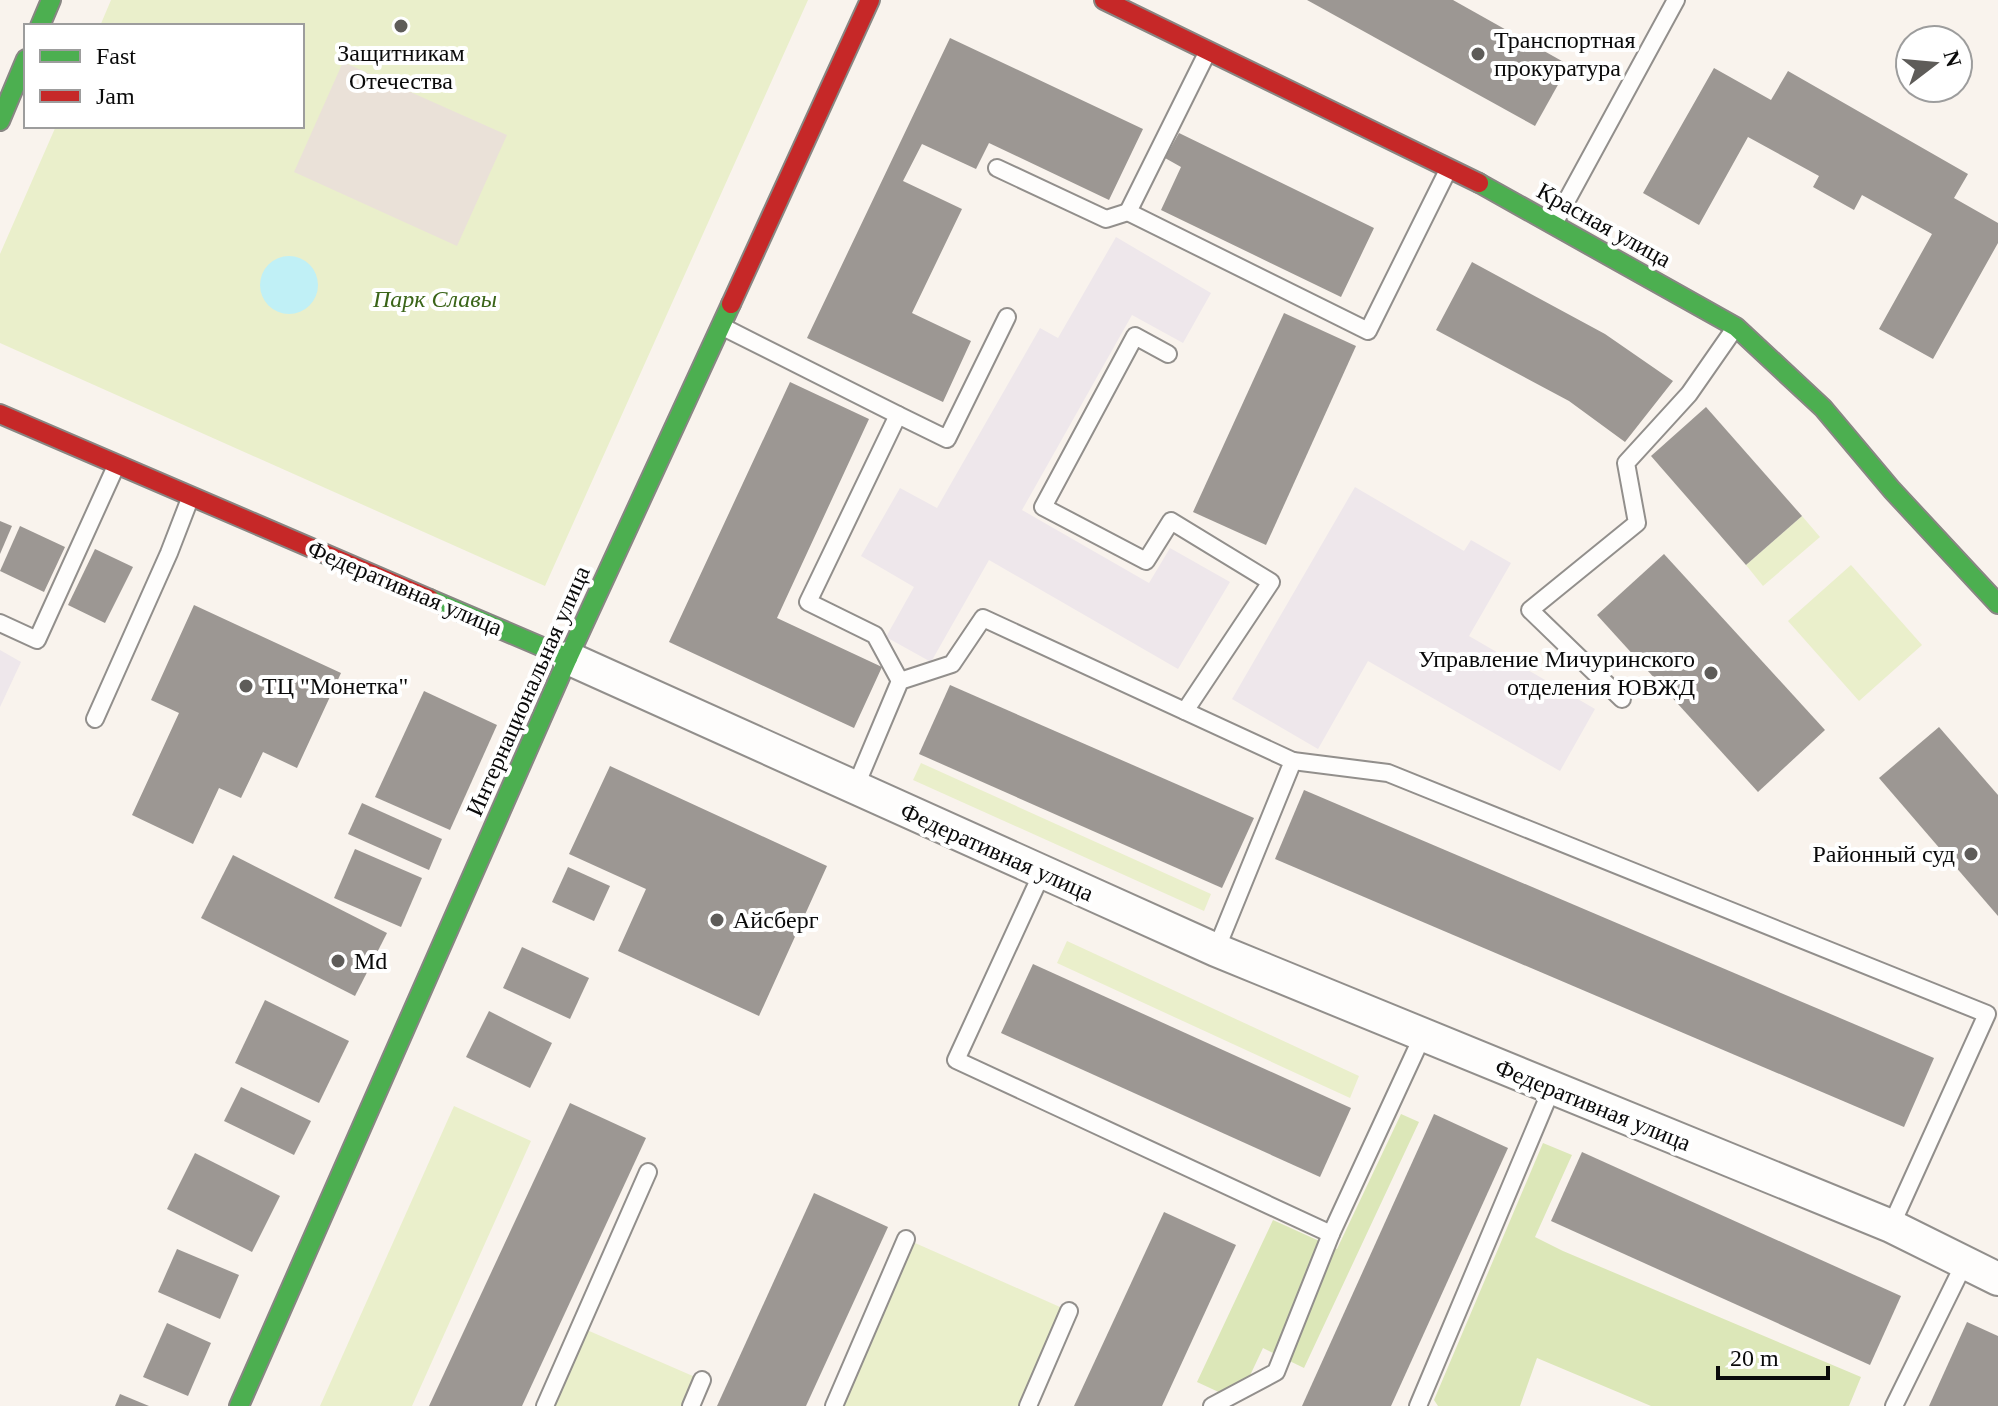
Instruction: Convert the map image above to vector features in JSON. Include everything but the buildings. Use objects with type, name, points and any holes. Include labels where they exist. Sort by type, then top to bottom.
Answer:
[{"type":"main road","points":[[41,24],[51,0]]},
{"type":"main road","name":"Интернациональная улица","points":[[239,1406],[568,658],[870,0]]},
{"type":"main road","name":"Красная улица","points":[[1104,0],[1449,168],[1736,327],[1823,408],[1892,490],[1998,604]]},
{"type":"main road","points":[[0,121],[24,64]]},
{"type":"main road","name":"Федеративная улица","points":[[0,414],[568,658]]},
{"type":"street","name":"Федеративная улица","points":[[568,658],[1216,950],[1891,1226],[1998,1279]]},
{"type":"lane","points":[[1555,224],[1676,0]]},
{"type":"lane","points":[[1128,212],[1208,51]]},
{"type":"lane","points":[[997,168],[1106,219],[1128,212],[1368,331],[1449,168]]},
{"type":"lane","points":[[721,326],[947,439],[1007,317]]},
{"type":"lane","points":[[1622,699],[1530,610],[1637,523],[1626,463],[1689,394],[1736,327]]},
{"type":"lane","points":[[1168,354],[1135,336],[1043,507],[1146,561],[1171,521],[1271,582],[1185,711]]},
{"type":"lane","points":[[898,415],[808,602],[875,635],[900,681]]},
{"type":"lane","points":[[0,623],[37,640],[117,465]]},
{"type":"lane","points":[[95,719],[169,553],[191,495]]},
{"type":"lane","points":[[855,788],[900,681],[952,664],[983,618],[1293,761],[1388,773],[1987,1014],[1891,1226]]},
{"type":"lane","points":[[1216,950],[1293,761]]},
{"type":"lane","points":[[1042,873],[956,1060],[1331,1234]]},
{"type":"lane","points":[[1212,1406],[1276,1372],[1331,1234],[1423,1035]]},
{"type":"lane","points":[[1418,1406],[1552,1088]]},
{"type":"lane","points":[[545,1406],[648,1172]]},
{"type":"lane","points":[[834,1406],[906,1239]]},
{"type":"lane","points":[[1894,1406],[1965,1262]]},
{"type":"lane","points":[[1028,1406],[1069,1311]]},
{"type":"lane","points":[[691,1406],[702,1380]]},
{"type":"shaded area","points":[[343,62],[507,135],[457,246],[294,172]]},
{"type":"shaded area","points":[[1116,237],[1211,293],[1183,343],[1132,315],[1022,510],[1149,583],[1170,548],[1230,582],[1178,669],[989,560],[931,662],[886,637],[914,587],[861,556],[900,488],[937,508],[1040,328],[1058,338]]},
{"type":"shaded area","points":[[1355,487],[1464,551],[1471,540],[1511,563],[1469,636],[1595,709],[1560,771],[1368,661],[1318,749],[1232,699]]},
{"type":"shaded area","points":[[0,650],[21,662],[0,707]]},
{"type":"green space","name":"Парк Славы","points":[[111,0],[808,0],[545,586],[0,343],[0,254],[55,128],[304,128],[304,24],[101,24]]},
{"type":"green space","points":[[1802,516],[1820,537],[1763,586],[1746,565]]},
{"type":"green space","points":[[1851,565],[1922,645],[1859,701],[1788,621]]},
{"type":"green space","points":[[921,763],[1211,894],[1204,911],[913,780]]},
{"type":"green space","points":[[1067,941],[1359,1076],[1350,1098],[1057,963]]},
{"type":"green space","points":[[454,1106],[531,1141],[412,1406],[320,1406]]},
{"type":"green space","points":[[1401,1114],[1419,1122],[1304,1368],[1263,1348],[1238,1401],[1197,1382],[1273,1220],[1337,1249]]},
{"type":"green space","points":[[1543,1143],[1572,1155],[1535,1237],[1861,1377],[1849,1406],[1651,1406],[1537,1358],[1520,1406],[1438,1406],[1434,1400]]},
{"type":"green space","points":[[906,1239],[1069,1311],[1028,1406],[834,1406]]},
{"type":"green space","points":[[580,1327],[702,1380],[691,1406],[546,1406]]},
{"type":"water","points":[[289,256],[310,264],[318,285],[310,306],[289,314],[268,306],[260,285],[268,264]]},
{"type":"traffic: fast","points":[[41,24],[51,0]]},
{"type":"traffic: fast","points":[[0,121],[24,64]]},
{"type":"traffic: fast","points":[[1479,183],[1736,327],[1823,408],[1892,490],[1998,604]]},
{"type":"traffic: fast","points":[[430,599],[568,658],[731,304]]},
{"type":"traffic: fast","points":[[239,1406],[568,658]]},
{"type":"traffic: jam","points":[[731,304],[870,0]]},
{"type":"traffic: jam","points":[[1104,0],[1479,183]]},
{"type":"traffic: jam","points":[[0,414],[430,599]]},
{"type":"place","name":"Защитникам Отечества","points":[[401,26]]},
{"type":"place","name":"Транспортная прокуратура","points":[[1478,54]]},
{"type":"place","name":"Управление Мичуринского отделения ЮВЖД","points":[[1711,673]]},
{"type":"place","name":"ТЦ \"Монетка\"","points":[[246,686]]},
{"type":"place","name":"Районный суд","points":[[1971,854]]},
{"type":"place","name":"Айсберг","points":[[717,920]]},
{"type":"place","name":"Md","points":[[338,961]]}]
